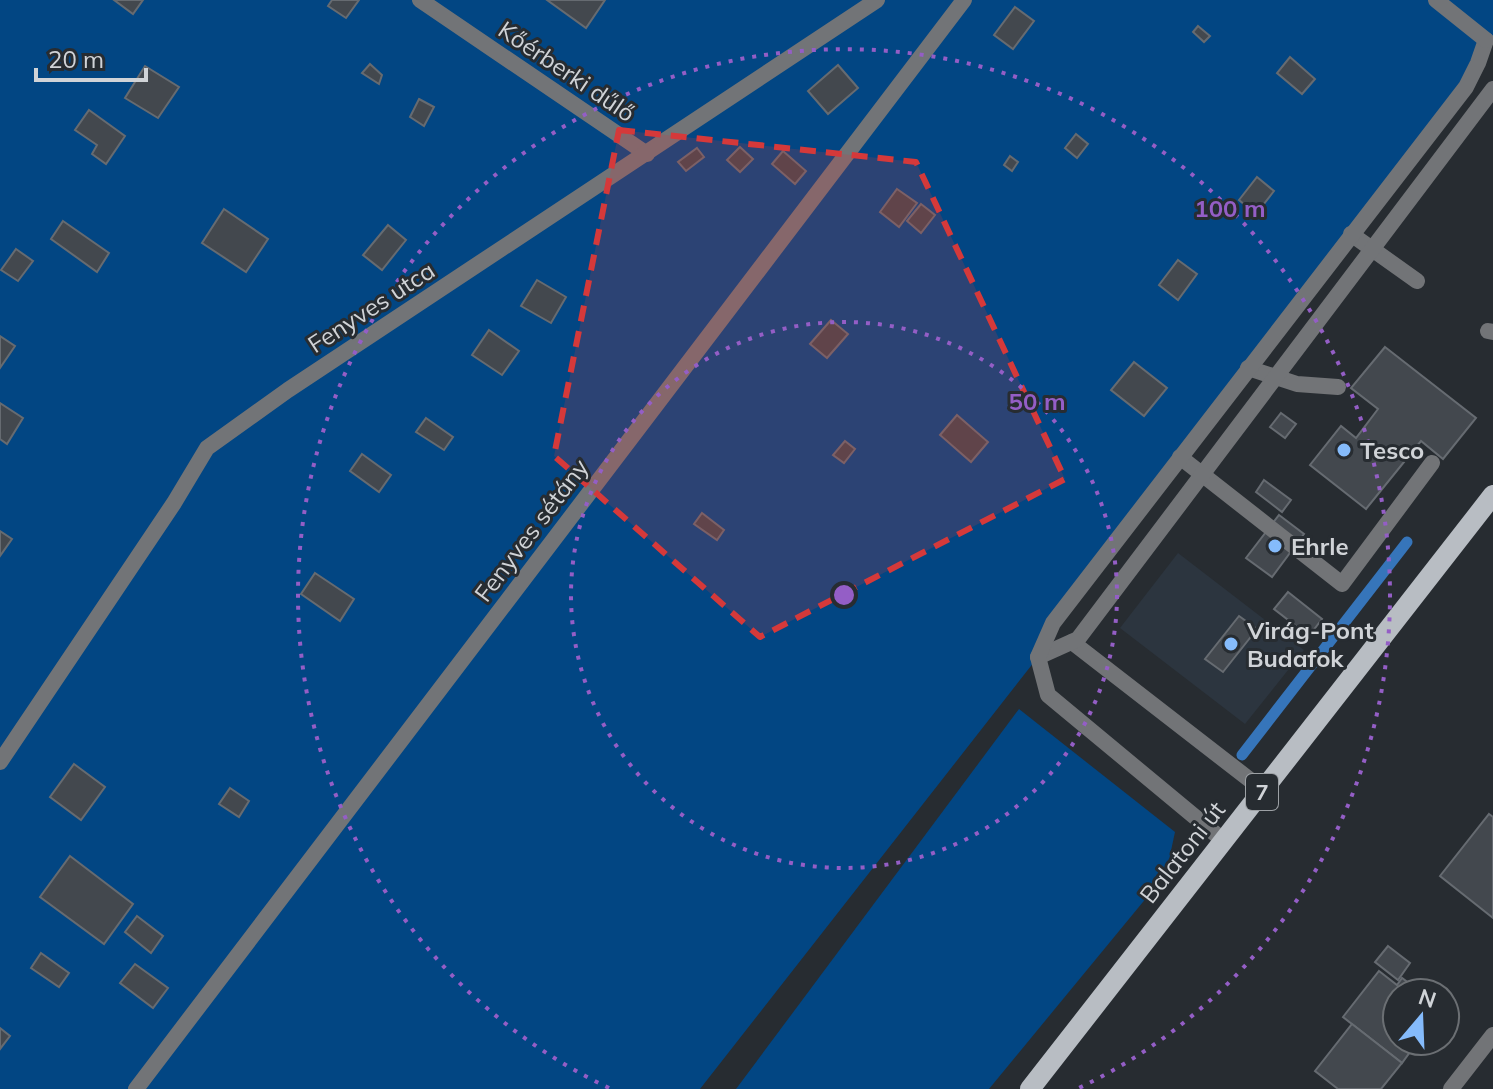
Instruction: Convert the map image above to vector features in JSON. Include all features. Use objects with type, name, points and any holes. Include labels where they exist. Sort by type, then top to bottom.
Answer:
[{"type":"main road","name":"Balatoni út","points":[[1030,1089],[1493,495]]},
{"type":"street","name":"Kőérberki dűlő","points":[[420,0],[647,154]]},
{"type":"street","name":"Fenyves utca","points":[[0,762],[174,503],[207,448],[288,390],[877,0]]},
{"type":"street","name":"Fenyves sétány","points":[[136,1089],[964,0]]},
{"type":"street","points":[[1224,841],[1048,695],[1038,657],[1053,623],[1466,87],[1490,45],[1436,0]]},
{"type":"street","points":[[1038,657],[1078,639],[1493,89]]},
{"type":"street","points":[[1351,234],[1417,281]]},
{"type":"street","points":[[1248,368],[1297,384],[1338,387]]},
{"type":"street","points":[[1180,457],[1342,584],[1432,463]]},
{"type":"street","points":[[1072,642],[1263,790]]},
{"type":"street","points":[[1451,1089],[1493,1035]]},
{"type":"highlighted area","points":[[619,130],[916,162],[1065,479],[760,637],[554,456]]},
{"type":"shaded area","points":[[0,0],[1493,0],[1493,37],[1478,63],[1053,623],[1038,657],[700,1089],[0,1089]]},
{"type":"shaded area","points":[[1178,553],[1304,650],[1245,724],[1120,628]]},
{"type":"shaded area","points":[[1019,709],[1175,832],[1166,874],[989,1089],[736,1089]]},
{"type":"building","points":[[114,0],[143,0],[133,14]]},
{"type":"building","points":[[332,0],[359,0],[346,18],[328,6]]},
{"type":"building","points":[[547,0],[605,0],[586,28]]},
{"type":"building","points":[[1015,7],[1034,21],[1013,49],[994,35]]},
{"type":"building","points":[[1198,26],[1210,36],[1204,42],[1193,32]]},
{"type":"building","points":[[1290,57],[1315,79],[1302,94],[1277,73]]},
{"type":"building","points":[[370,64],[382,75],[379,84],[362,73]]},
{"type":"building","points":[[838,65],[858,88],[828,114],[808,91]]},
{"type":"building","points":[[145,66],[179,87],[158,118],[125,98]]},
{"type":"building","points":[[419,99],[434,107],[424,126],[410,117]]},
{"type":"building","points":[[89,110],[125,136],[106,164],[92,154],[97,145],[75,130]]},
{"type":"building","points":[[1076,134],[1088,144],[1077,158],[1065,148]]},
{"type":"building","points":[[740,147],[753,159],[740,172],[727,160]]},
{"type":"building","points":[[697,148],[704,157],[686,171],[678,162]]},
{"type":"building","points":[[783,151],[806,171],[795,184],[772,164]]},
{"type":"building","points":[[1010,156],[1018,162],[1012,171],[1004,165]]},
{"type":"building","points":[[1257,177],[1274,191],[1256,214],[1239,200]]},
{"type":"building","points":[[897,189],[917,203],[899,227],[880,212]]},
{"type":"building","points":[[921,204],[935,215],[921,233],[907,221]]},
{"type":"building","points":[[224,209],[268,239],[246,272],[202,243]]},
{"type":"building","points":[[63,221],[109,253],[97,272],[51,239]]},
{"type":"building","points":[[388,225],[406,240],[382,270],[363,255]]},
{"type":"building","points":[[16,249],[33,261],[18,281],[1,270]]},
{"type":"building","points":[[1178,260],[1197,274],[1178,300],[1159,285]]},
{"type":"building","points":[[537,280],[566,297],[551,323],[521,306]]},
{"type":"building","points":[[831,320],[848,334],[827,358],[810,344]]},
{"type":"building","points":[[489,330],[519,351],[502,375],[472,355]]},
{"type":"building","points":[[0,336],[15,346],[0,368]]},
{"type":"building","points":[[1385,347],[1476,418],[1443,459],[1421,441],[1366,509],[1310,465],[1341,426],[1356,438],[1378,409],[1351,388]]},
{"type":"building","points":[[1134,362],[1167,388],[1144,416],[1111,390]]},
{"type":"building","points":[[0,403],[23,418],[7,444],[0,439]]},
{"type":"building","points":[[1281,413],[1296,424],[1285,438],[1270,427]]},
{"type":"building","points":[[957,415],[988,442],[971,462],[940,435]]},
{"type":"building","points":[[426,418],[453,437],[444,450],[416,432]]},
{"type":"building","points":[[845,441],[855,449],[844,463],[833,455]]},
{"type":"building","points":[[362,454],[391,475],[379,492],[350,471]]},
{"type":"building","points":[[1264,480],[1291,500],[1282,512],[1256,492]]},
{"type":"building","points":[[702,513],[724,530],[717,540],[694,524]]},
{"type":"building","name":"Ehrle","points":[[1279,515],[1304,534],[1272,577],[1246,558]]},
{"type":"building","points":[[0,531],[12,539],[0,556]]},
{"type":"building","points":[[315,573],[354,599],[340,621],[301,594]]},
{"type":"building","points":[[1288,592],[1322,619],[1309,636],[1274,609]]},
{"type":"building","name":"Virág-Pont Budafok","points":[[1239,616],[1257,629],[1223,672],[1205,659]]},
{"type":"building","points":[[74,764],[105,787],[81,820],[50,797]]},
{"type":"building","points":[[230,788],[249,801],[239,817],[219,804]]},
{"type":"building","points":[[1489,814],[1493,817],[1493,918],[1440,876]]},
{"type":"building","points":[[70,856],[133,904],[104,944],[40,897]]},
{"type":"building","points":[[137,916],[163,936],[151,953],[125,932]]},
{"type":"building","points":[[1388,946],[1410,963],[1400,977],[1394,977],[1375,962]]},
{"type":"building","points":[[41,953],[69,973],[59,987],[31,968]]},
{"type":"building","points":[[135,964],[168,988],[153,1008],[120,983]]},
{"type":"building","points":[[1379,971],[1387,977],[1381,977],[1381,1047],[1343,1017]]},
{"type":"building","points":[[1352,1024],[1381,1047],[1381,1057],[1394,1057],[1402,1063],[1381,1089],[1338,1089],[1315,1071]]},
{"type":"building","points":[[0,1028],[10,1036],[0,1049]]},
{"type":"waterway","points":[[1242,755],[1407,542]]},
{"type":"place","name":"Tesco","points":[[1344,450]]},
{"type":"place","name":"Ehrle","points":[[1275,546]]},
{"type":"place","name":"Virág-Pont Budafok","points":[[1231,644]]}]
